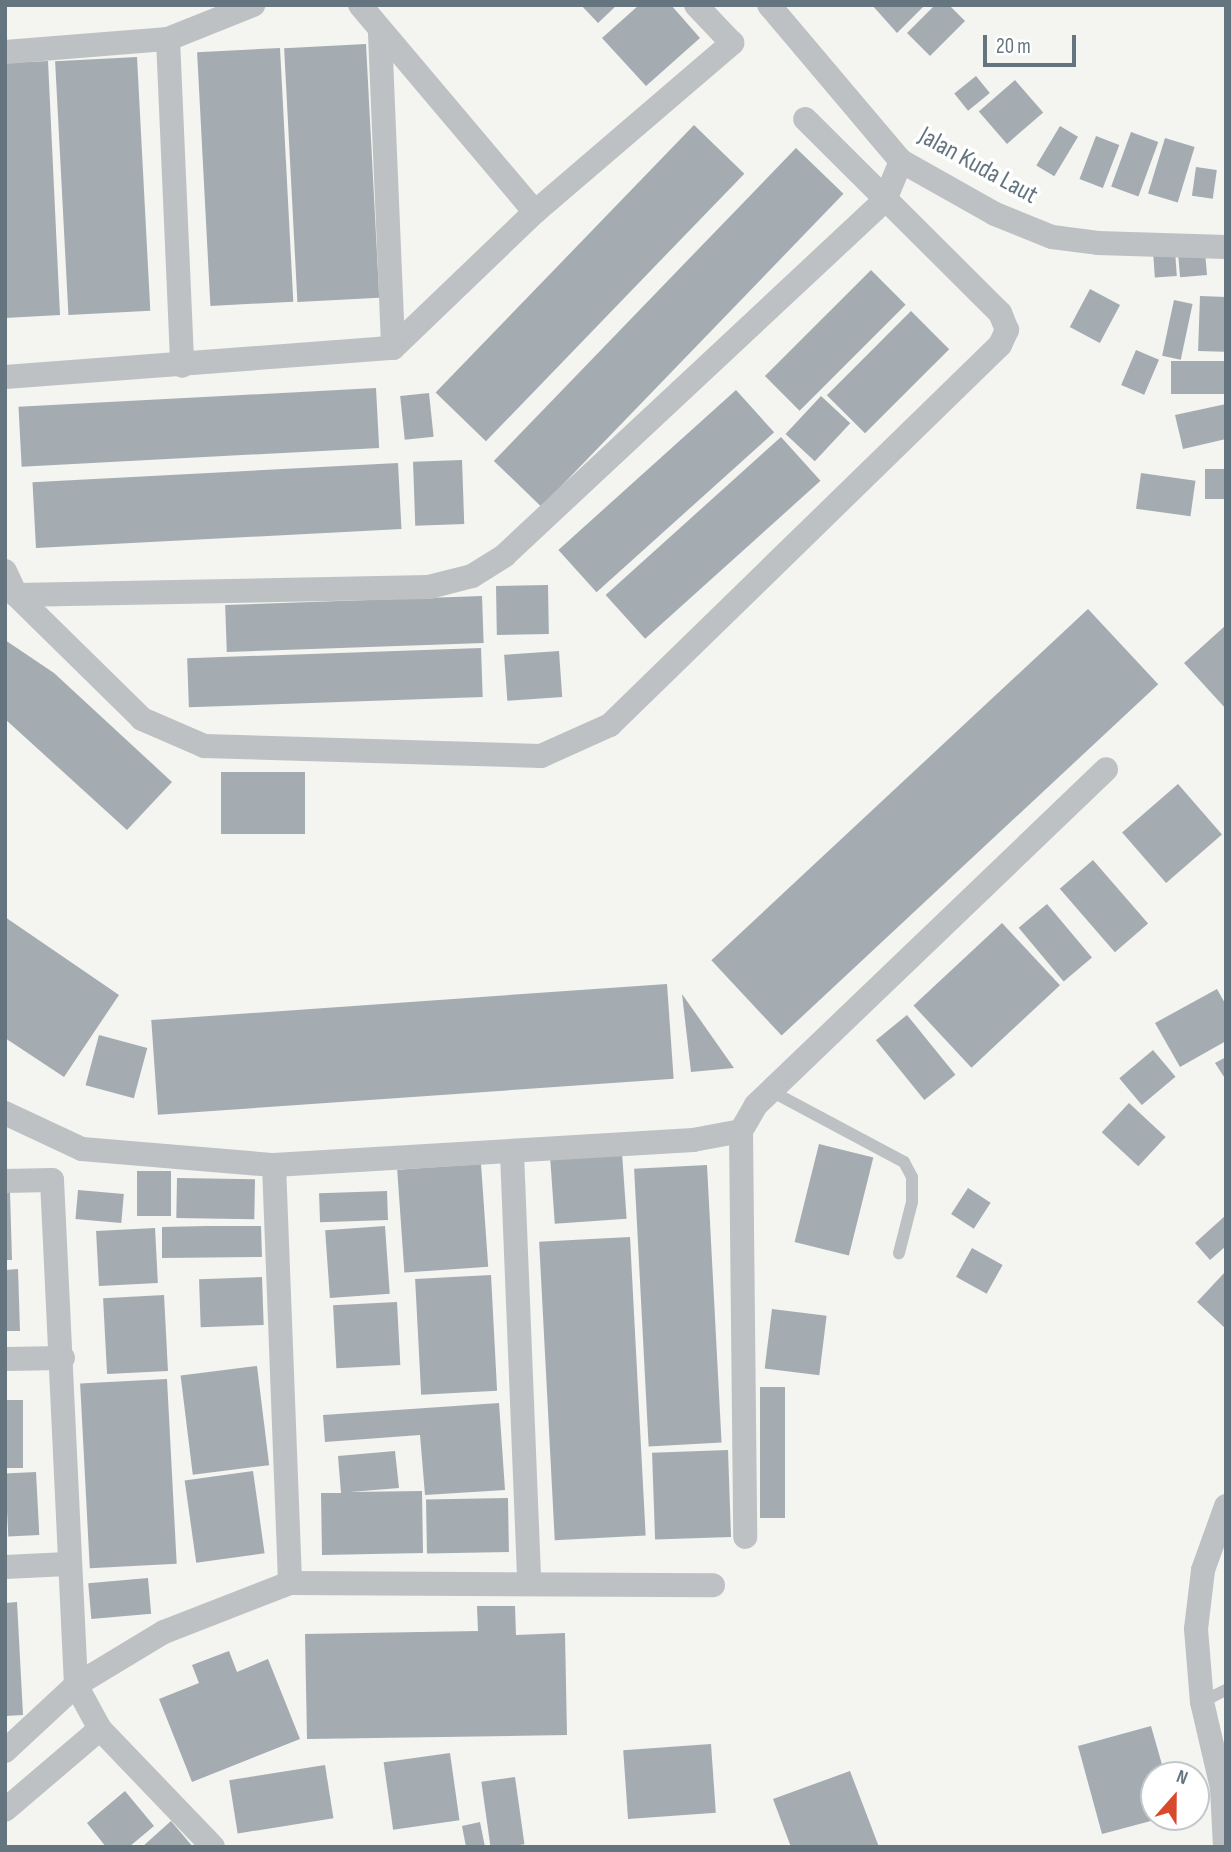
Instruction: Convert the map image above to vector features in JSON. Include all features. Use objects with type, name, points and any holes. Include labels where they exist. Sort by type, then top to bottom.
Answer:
[{"type":"street","points":[[5,52],[168,39],[253,5]]},
{"type":"street","points":[[360,5],[380,34],[536,212]]},
{"type":"street","points":[[5,377],[181,366],[393,348],[536,212],[732,43],[696,5]]},
{"type":"street","name":"Jalan Kuda Laut","points":[[769,5],[901,161],[995,214],[1052,237],[1226,247]]},
{"type":"street","points":[[380,34],[393,348]]},
{"type":"street","points":[[168,39],[181,366]]},
{"type":"street","points":[[5,571],[16,595],[142,719],[204,746],[541,756],[582,740],[649,692],[1000,345],[1007,330],[1000,313],[805,119]]},
{"type":"street","points":[[16,595],[429,587],[472,576],[505,555],[885,200],[901,161]]},
{"type":"street","points":[[745,1537],[741,1131],[771,1091],[1106,769]]},
{"type":"street","points":[[5,1113],[82,1149],[274,1165],[512,1153],[741,1131]]},
{"type":"street","points":[[512,1153],[529,1584]]},
{"type":"street","points":[[274,1165],[289,1583]]},
{"type":"street","points":[[5,1181],[52,1180],[63,1358],[68,1564],[76,1685],[100,1729],[213,1847]]},
{"type":"street","points":[[5,1359],[63,1358]]},
{"type":"street","points":[[1225,1847],[1222,1788],[1202,1702],[1196,1629],[1203,1570],[1226,1506]]},
{"type":"street","points":[[5,1567],[68,1564]]},
{"type":"street","points":[[5,1751],[76,1685],[164,1632],[289,1583],[713,1585]]},
{"type":"street","points":[[5,1810],[100,1729]]},
{"type":"lane","points":[[771,1091],[904,1162],[912,1177],[912,1202],[899,1253]]},
{"type":"lane","points":[[1202,1702],[1226,1690]]},
{"type":"building","points":[[581,5],[617,5],[598,23]]},
{"type":"building","points":[[639,5],[671,5],[700,38],[646,86],[602,38]]},
{"type":"building","points":[[872,5],[925,5],[897,33]]},
{"type":"building","points":[[935,5],[949,5],[965,21],[930,56],[907,33]]},
{"type":"building","points":[[366,44],[379,298],[297,302],[284,48]]},
{"type":"building","points":[[280,48],[293,302],[210,306],[197,52]]},
{"type":"building","points":[[137,57],[150,311],[68,315],[55,61]]},
{"type":"building","points":[[48,61],[60,315],[5,318],[5,63]]},
{"type":"building","points":[[976,76],[990,93],[968,111],[954,94]]},
{"type":"building","points":[[1015,80],[1043,112],[1007,144],[979,111]]},
{"type":"building","points":[[694,125],[744,174],[486,441],[436,393]]},
{"type":"building","points":[[1060,126],[1078,137],[1054,176],[1036,165]]},
{"type":"building","points":[[1131,132],[1158,142],[1138,196],[1111,187]]},
{"type":"building","points":[[1096,136],[1119,145],[1103,188],[1080,179]]},
{"type":"building","points":[[1165,138],[1195,147],[1178,203],[1148,193]]},
{"type":"building","points":[[796,148],[843,194],[541,507],[494,461]]},
{"type":"building","points":[[1196,167],[1217,170],[1213,199],[1192,196]]},
{"type":"building","points":[[1175,250],[1177,276],[1155,277],[1153,252]]},
{"type":"building","points":[[1205,252],[1207,275],[1180,277],[1178,254]]},
{"type":"building","points":[[871,270],[906,305],[800,411],[765,376]]},
{"type":"building","points":[[1090,289],[1120,305],[1100,343],[1070,327]]},
{"type":"building","points":[[1200,296],[1226,297],[1224,352],[1198,351]]},
{"type":"building","points":[[1174,300],[1193,304],[1181,360],[1162,356]]},
{"type":"building","points":[[911,311],[949,349],[865,433],[827,395]]},
{"type":"building","points":[[1136,350],[1159,360],[1144,395],[1121,385]]},
{"type":"building","points":[[1171,361],[1226,361],[1226,394],[1171,394]]},
{"type":"building","points":[[376,388],[379,448],[22,467],[18,407]]},
{"type":"building","points":[[736,390],[774,432],[597,592],[558,550]]},
{"type":"building","points":[[429,393],[434,437],[405,440],[400,396]]},
{"type":"building","points":[[821,396],[850,423],[815,461],[786,434]]},
{"type":"building","points":[[1226,404],[1226,439],[1183,449],[1175,415]]},
{"type":"building","points":[[781,437],[820,481],[645,639],[606,595]]},
{"type":"building","points":[[462,460],[464,524],[415,526],[413,462]]},
{"type":"building","points":[[398,463],[401,529],[36,548],[33,482]]},
{"type":"building","points":[[1205,469],[1226,469],[1226,499],[1205,499]]},
{"type":"building","points":[[1141,473],[1195,481],[1190,516],[1136,509]]},
{"type":"building","points":[[548,585],[549,634],[497,635],[496,586]]},
{"type":"building","points":[[482,596],[484,643],[227,652],[225,605]]},
{"type":"building","points":[[1088,609],[1158,684],[782,1036],[711,960]]},
{"type":"building","points":[[1226,625],[1226,709],[1184,663]]},
{"type":"building","points":[[5,640],[54,673],[172,782],[127,830],[5,719]]},
{"type":"building","points":[[481,648],[483,697],[189,707],[187,658]]},
{"type":"building","points":[[559,651],[562,697],[507,701],[504,655]]},
{"type":"building","points":[[221,772],[305,772],[305,834],[221,834]]},
{"type":"building","points":[[1178,784],[1222,835],[1166,883],[1122,833]]},
{"type":"building","points":[[1093,860],[1148,923],[1115,952],[1060,889]]},
{"type":"building","points":[[1047,904],[1092,958],[1064,981],[1019,928]]},
{"type":"building","points":[[5,917],[119,995],[64,1077],[5,1038]]},
{"type":"building","points":[[1002,923],[1060,985],[971,1068],[914,1006]]},
{"type":"building","points":[[667,984],[674,1079],[158,1115],[151,1020]]},
{"type":"building","points":[[1217,989],[1226,1005],[1226,1041],[1180,1067],[1155,1023]]},
{"type":"building","points":[[682,994],[734,1068],[691,1072]]},
{"type":"building","points":[[907,1015],[955,1075],[924,1100],[876,1040]]},
{"type":"building","points":[[99,1035],[147,1048],[134,1098],[86,1085]]},
{"type":"building","points":[[1153,1050],[1175,1077],[1142,1105],[1119,1078]]},
{"type":"building","points":[[1226,1057],[1226,1080],[1215,1063]]},
{"type":"building","points":[[1129,1103],[1166,1137],[1138,1166],[1102,1132]]},
{"type":"building","points":[[819,1144],[873,1158],[849,1256],[795,1242]]},
{"type":"building","points":[[622,1153],[627,1219],[555,1224],[550,1158]]},
{"type":"building","points":[[481,1164],[488,1267],[404,1273],[397,1170]]},
{"type":"building","points":[[707,1165],[722,1443],[649,1446],[634,1169]]},
{"type":"building","points":[[137,1171],[171,1171],[171,1216],[137,1216]]},
{"type":"building","points":[[177,1178],[255,1179],[254,1219],[176,1218]]},
{"type":"building","points":[[968,1188],[991,1203],[974,1229],[951,1214]]},
{"type":"building","points":[[78,1190],[124,1194],[121,1223],[75,1219]]},
{"type":"building","points":[[387,1191],[388,1220],[320,1222],[319,1193]]},
{"type":"building","points":[[5,1192],[10,1192],[12,1260],[5,1260]]},
{"type":"building","points":[[1226,1215],[1226,1246],[1210,1260],[1195,1243]]},
{"type":"building","points":[[261,1226],[262,1257],[162,1258],[162,1227]]},
{"type":"building","points":[[385,1226],[390,1294],[330,1298],[325,1230]]},
{"type":"building","points":[[155,1228],[158,1283],[99,1286],[96,1231]]},
{"type":"building","points":[[630,1237],[646,1536],[555,1540],[539,1242]]},
{"type":"building","points":[[972,1248],[1003,1265],[987,1294],[956,1277]]},
{"type":"building","points":[[18,1269],[20,1331],[5,1331],[5,1270]]},
{"type":"building","points":[[1226,1271],[1226,1329],[1197,1302]]},
{"type":"building","points":[[491,1275],[497,1391],[421,1395],[415,1279]]},
{"type":"building","points":[[262,1277],[264,1325],[201,1327],[199,1279]]},
{"type":"building","points":[[164,1295],[168,1371],[107,1374],[103,1298]]},
{"type":"building","points":[[397,1302],[400,1365],[336,1368],[333,1305]]},
{"type":"building","points":[[772,1309],[827,1316],[819,1375],[765,1369]]},
{"type":"building","points":[[257,1366],[269,1465],[193,1475],[181,1375]]},
{"type":"building","points":[[167,1379],[177,1564],[90,1568],[80,1384]]},
{"type":"building","points":[[760,1387],[785,1387],[785,1518],[760,1518]]},
{"type":"building","points":[[5,1400],[23,1400],[23,1468],[5,1468]]},
{"type":"building","points":[[499,1403],[505,1490],[425,1495],[420,1435],[325,1442],[323,1415]]},
{"type":"building","points":[[728,1450],[731,1537],[655,1540],[652,1453]]},
{"type":"building","points":[[395,1451],[399,1488],[350,1492],[422,1491],[423,1553],[322,1555],[321,1493],[341,1493],[338,1456]]},
{"type":"building","points":[[253,1471],[265,1553],[196,1563],[185,1481]]},
{"type":"building","points":[[36,1472],[39,1535],[8,1537],[5,1474]]},
{"type":"building","points":[[508,1498],[509,1552],[427,1553],[426,1499]]},
{"type":"building","points":[[148,1578],[151,1614],[91,1619],[88,1583]]},
{"type":"building","points":[[17,1602],[23,1715],[5,1716],[5,1603]]},
{"type":"building","points":[[477,1606],[515,1606],[516,1635],[565,1633],[567,1735],[307,1739],[305,1634],[478,1631]]},
{"type":"building","points":[[229,1651],[237,1672],[268,1659],[300,1739],[192,1782],[159,1699],[199,1683],[192,1665]]},
{"type":"building","points":[[1151,1726],[1161,1761],[1140,1761],[1140,1824],[1102,1834],[1078,1746]]},
{"type":"building","points":[[711,1744],[716,1813],[628,1819],[623,1750]]},
{"type":"building","points":[[450,1753],[459,1820],[393,1830],[384,1762]]},
{"type":"building","points":[[325,1765],[333,1818],[238,1834],[229,1780]]},
{"type":"building","points":[[850,1771],[879,1847],[791,1847],[773,1799]]},
{"type":"building","points":[[515,1777],[524,1844],[491,1847],[481,1782]]},
{"type":"building","points":[[125,1791],[154,1826],[129,1847],[106,1847],[87,1823]]},
{"type":"building","points":[[171,1821],[193,1847],[142,1847]]},
{"type":"building","points":[[480,1822],[485,1847],[466,1847],[462,1826]]}]
